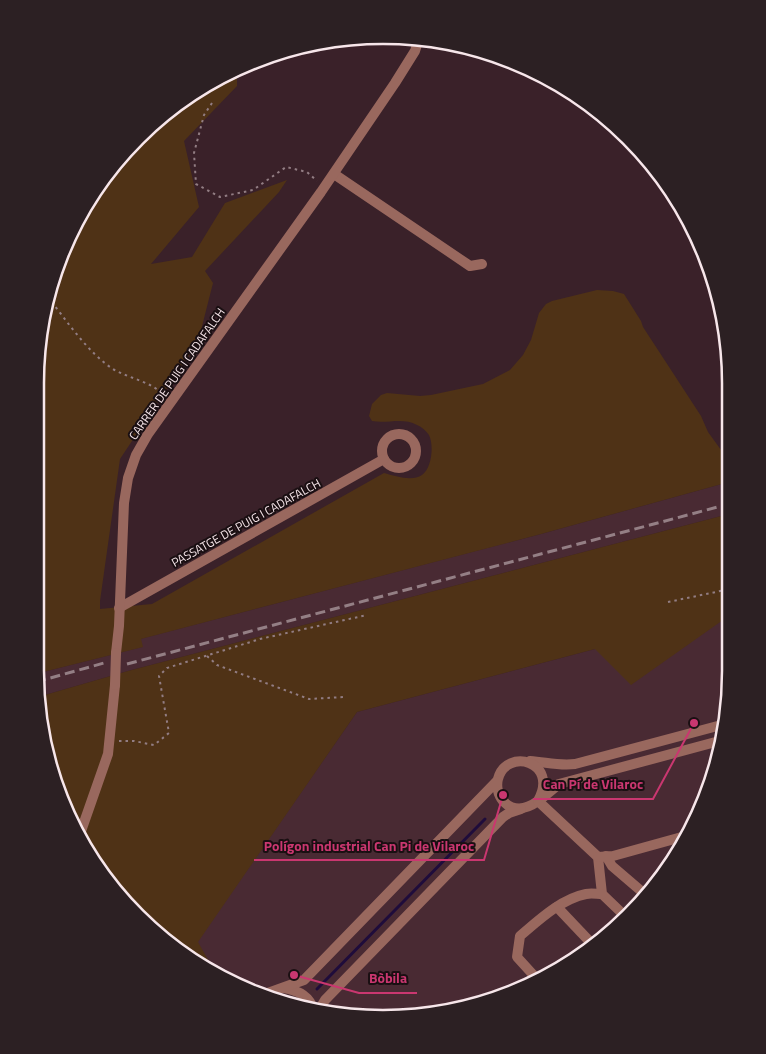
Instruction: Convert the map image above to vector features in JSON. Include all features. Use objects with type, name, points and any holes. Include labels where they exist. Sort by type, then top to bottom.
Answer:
[{"type":"street","name":"CARRER DE PUIG I CADAFALCH","points":[[82,828],[108,754],[120,608],[124,503],[128,478],[140,448],[334,174],[395,83],[417,46]]},
{"type":"street","points":[[334,174],[470,266],[482,264]]},
{"type":"street","name":"PASSATGE DE PUIG I CADAFALCH","points":[[120,608],[384,459]]},
{"type":"street","points":[[271,991],[304,980],[497,781],[500,773],[507,765],[523,761],[544,762],[560,766],[575,764],[718,726]]},
{"type":"street","points":[[322,1005],[503,817],[532,806],[559,784],[715,742]]},
{"type":"street","points":[[523,761],[535,766],[543,777],[544,791],[538,801]]},
{"type":"street","points":[[497,781],[499,795],[503,801],[509,806],[524,808]]},
{"type":"street","points":[[538,801],[641,891]]},
{"type":"street","points":[[602,857],[613,856],[679,838]]},
{"type":"street","points":[[602,857],[602,894],[621,913]]},
{"type":"street","points":[[533,975],[517,957],[520,936],[545,914],[557,907],[586,894],[602,894]]},
{"type":"street","points":[[557,907],[589,941]]},
{"type":"street","points":[[276,989],[296,990],[305,996],[309,1002]]},
{"type":"path","points":[[212,103],[204,115],[194,153],[196,184],[220,197],[253,190],[286,167],[307,172],[324,188]]},
{"type":"path","points":[[53,304],[83,342],[113,369],[157,388],[171,402]]},
{"type":"path","points":[[668,602],[722,591]]},
{"type":"path","points":[[110,740],[134,741],[154,745],[170,733],[158,676],[167,668],[260,639],[367,616]]},
{"type":"path","points":[[207,656],[217,665],[309,699],[344,696]]},
{"type":"shaded area","points":[[237,77],[237,86],[184,141],[199,207],[151,264],[192,257],[225,203],[287,180],[279,192],[205,271],[213,283],[198,342],[120,459],[100,609],[152,604],[384,473],[408,478],[422,475],[430,462],[431,439],[429,435],[419,426],[406,421],[372,421],[369,416],[372,404],[381,395],[387,393],[431,395],[483,384],[510,370],[523,355],[531,340],[539,313],[546,304],[552,301],[597,290],[624,294],[643,327],[701,416],[708,432],[722,451],[722,484],[541,534],[141,639],[143,647],[44,672],[44,361],[50,317],[62,274],[79,233],[89,213],[114,176],[143,143],[176,114],[213,89]]},
{"type":"shaded area","points":[[722,484],[722,516],[128,671],[44,695],[44,672],[142,647],[140,639],[541,534]]},
{"type":"shaded area","points":[[722,516],[722,621],[631,685],[595,649],[357,712],[198,942],[210,963],[159,926],[114,878],[89,841],[79,821],[55,759],[44,695],[128,671]]},
{"type":"shaded area","points":[[722,620],[722,693],[716,737],[711,759],[696,801],[677,841],[652,878],[623,911],[590,940],[553,965],[492,992],[449,1004],[405,1010],[361,1010],[295,999],[253,984],[209,962],[197,942],[357,712],[595,649]]},
{"type":"waterway","points":[[317,989],[485,819]]},
{"type":"railway","points":[[127,664],[722,506]]},
{"type":"railway","points":[[44,680],[104,663]]},
{"type":"place","name":"Can Pí de Vilaroc","points":[[694,723]]},
{"type":"place","name":"Polígon industrial Can Pi de Vilaroc","points":[[503,795]]},
{"type":"place","name":"Bòbila","points":[[294,975]]}]
